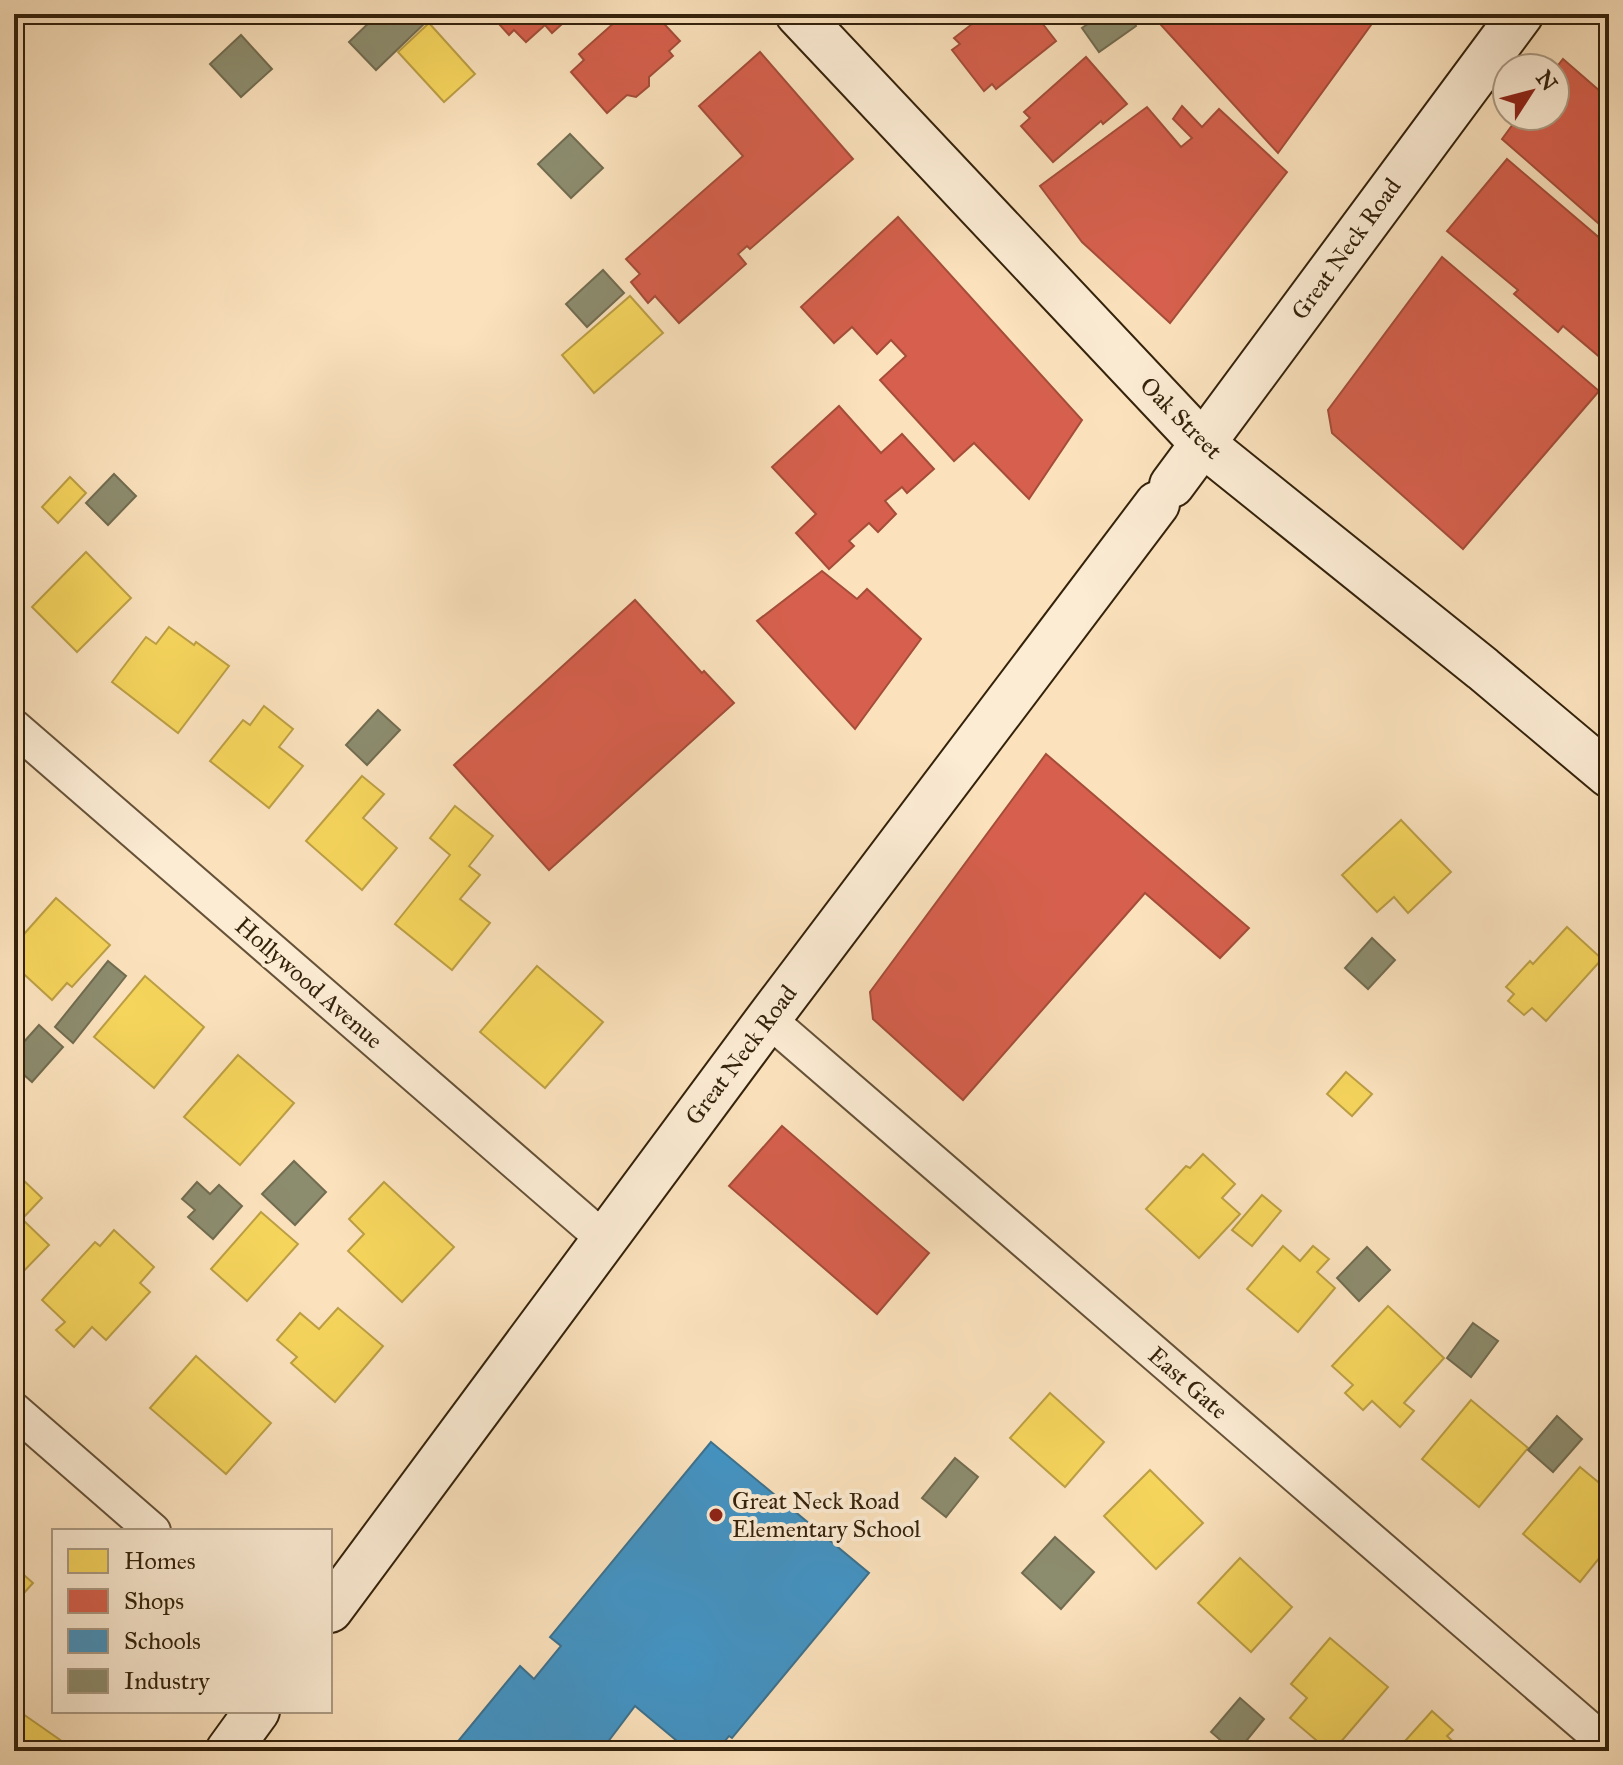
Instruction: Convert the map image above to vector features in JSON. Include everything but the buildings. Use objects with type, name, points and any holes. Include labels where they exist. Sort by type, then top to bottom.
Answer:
[{"type":"main road","name":"Oak Street","points":[[798,14],[1203,444],[1483,669],[1609,775]]},
{"type":"main road","name":"Great Neck Road","points":[[332,1607],[768,1019],[1203,444],[1521,14]]},
{"type":"main road","points":[[228,1751],[256,1713]]},
{"type":"street","name":"Hollywood Avenue","points":[[14,727],[604,1239]]},
{"type":"street","name":"East Gate","points":[[768,1019],[1609,1746]]},
{"type":"street","points":[[14,1410],[151,1529]]},
{"type":"place","name":"Great Neck Road Elementary School","points":[[716,1515]]}]
